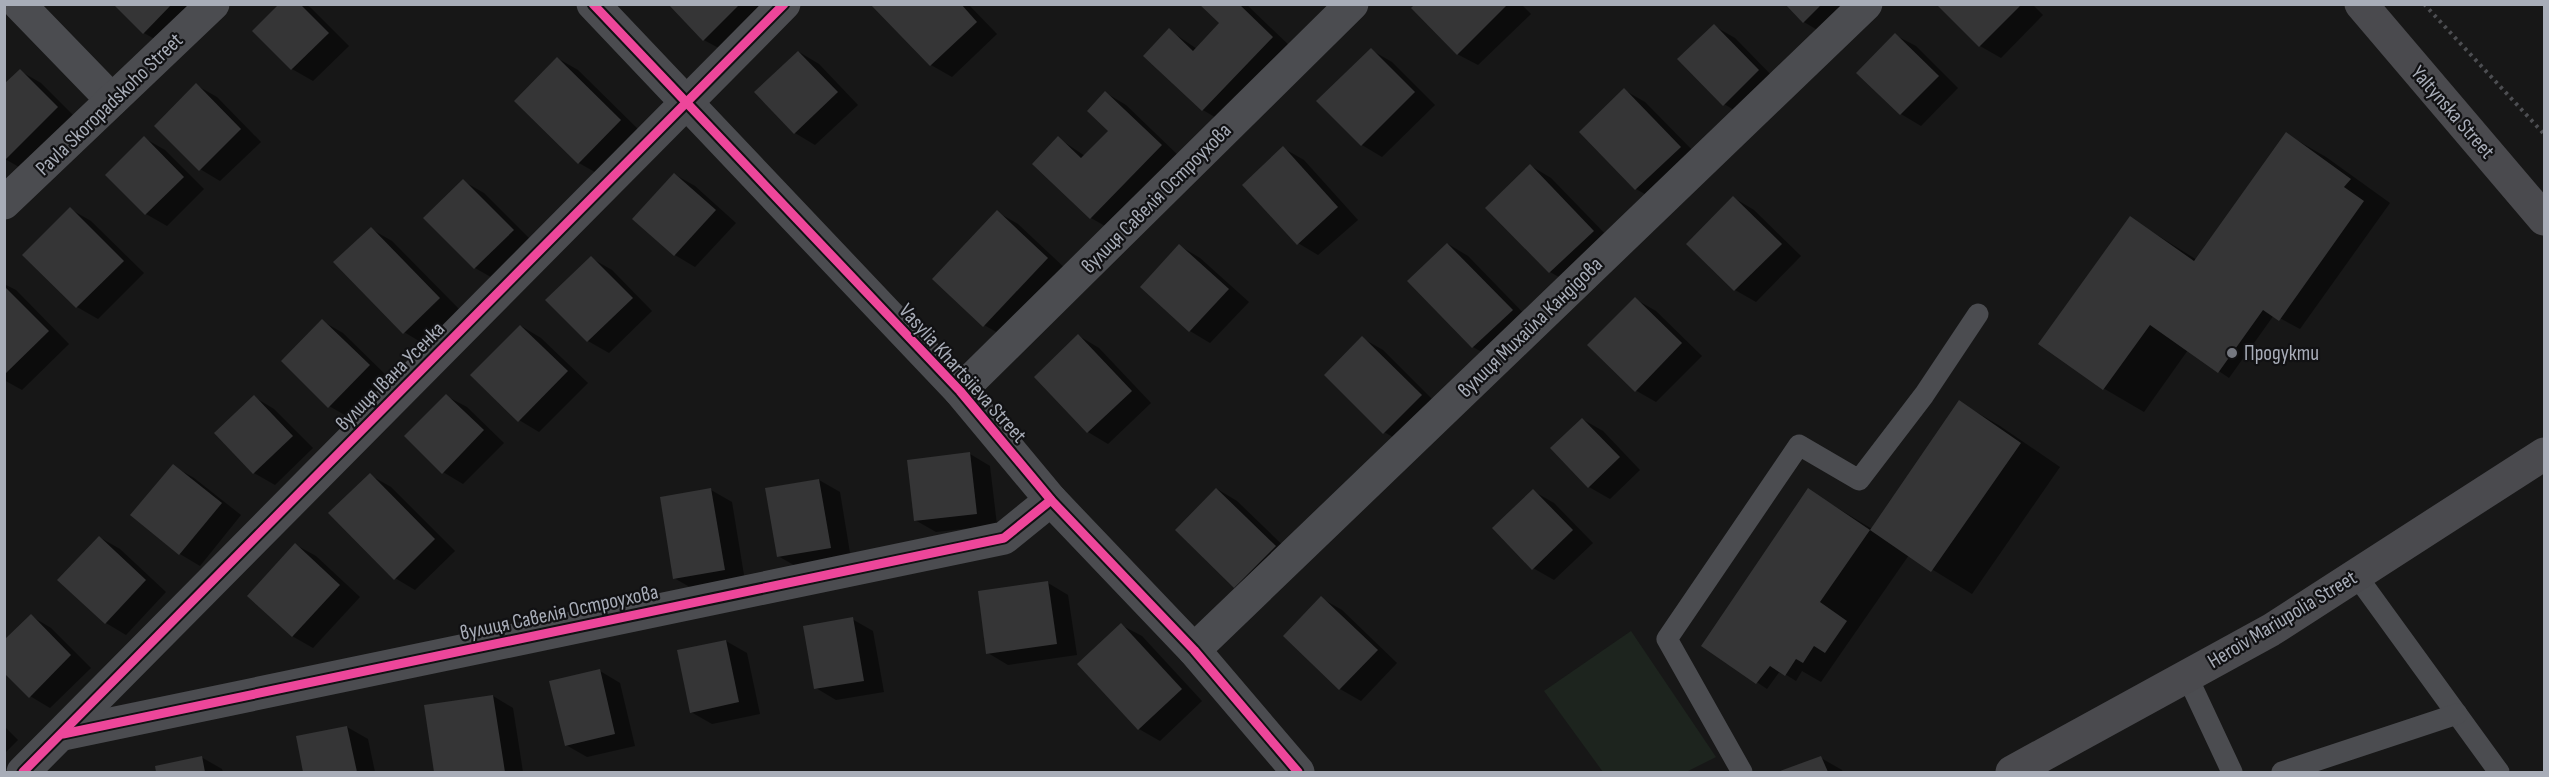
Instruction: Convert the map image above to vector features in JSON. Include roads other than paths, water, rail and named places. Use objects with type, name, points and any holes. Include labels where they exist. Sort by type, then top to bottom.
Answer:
[{"type":"main road","name":"Yaltynska Street","points":[[2361,4],[2544,219]]},
{"type":"main road","name":"Heroiv Mariupolia Street","points":[[2012,772],[2271,630],[2544,454]]},
{"type":"street","points":[[20,4],[112,100]]},
{"type":"street","name":"Pavla Skoropadskoho Street","points":[[4,203],[213,4]]},
{"type":"street","name":"Vasylia Khartsiieva Street","points":[[593,4],[960,391],[1051,500],[1194,650],[1298,772]]},
{"type":"street","name":"вулиця Івана Усенка","points":[[23,772],[784,4]]},
{"type":"street","name":"вулиця Савелія Остроухова","points":[[960,391],[1352,4]]},
{"type":"street","name":"вулиця Михайла Кандідова","points":[[1194,650],[1866,4]]},
{"type":"street","name":"вулиця Савелія Остроухова","points":[[63,734],[1005,538],[1051,500]]},
{"type":"lane","points":[[1742,772],[1667,639],[1800,445],[1859,480],[1924,395],[1978,314]]},
{"type":"lane","points":[[2356,575],[2499,772]]},
{"type":"lane","points":[[2187,676],[2232,772]]},
{"type":"lane","points":[[2282,772],[2457,714]]},
{"type":"place","name":"Продукти","points":[[2232,353]]}]
